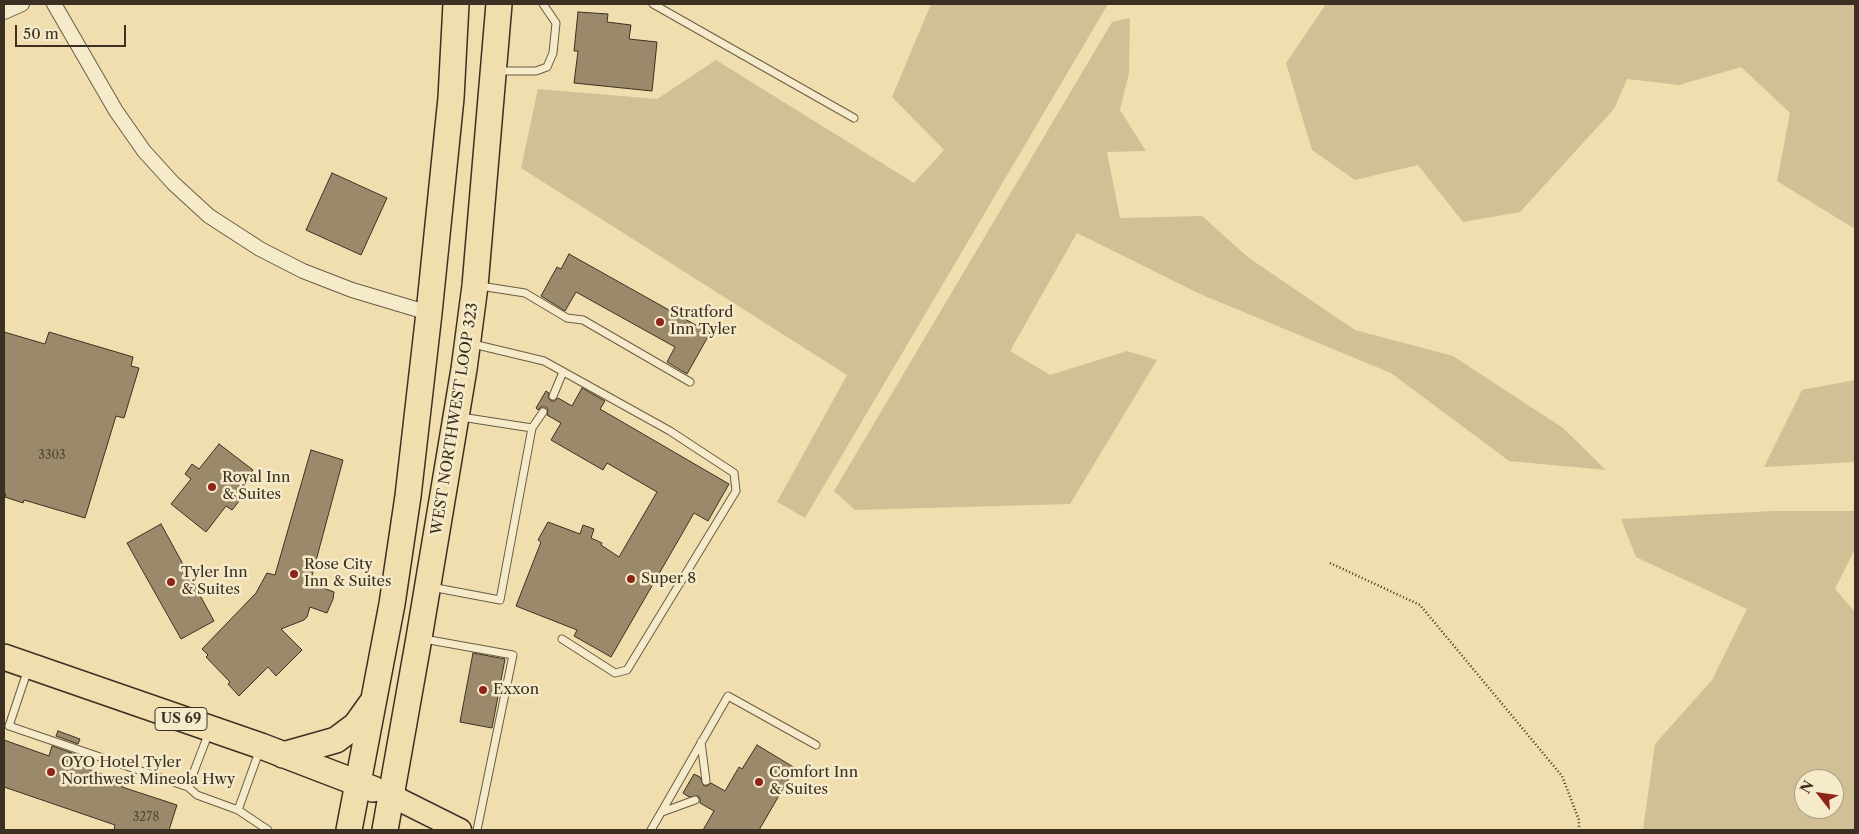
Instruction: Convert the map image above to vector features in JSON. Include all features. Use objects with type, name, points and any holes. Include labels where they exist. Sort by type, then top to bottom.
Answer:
[{"type":"highway","points":[[348,830],[392,604],[408,496],[451,98],[456,4]]},
{"type":"highway","name":"WEST NORTHWEST LOOP 323","points":[[385,830],[420,638],[468,342],[475,286],[499,4]]},
{"type":"highway","name":"US 69","points":[[4,657],[272,750],[390,795]]},
{"type":"highway","points":[[272,750],[336,740],[356,725],[374,700]]},
{"type":"main road","name":"US 69","points":[[390,795],[460,830]]},
{"type":"street","points":[[4,12],[22,4]]},
{"type":"street","points":[[54,4],[108,97],[144,151],[173,183],[210,216],[260,250],[303,271],[352,290],[429,313]]},
{"type":"lane","points":[[494,71],[536,71],[547,67],[553,54],[556,23],[550,11],[543,4]]},
{"type":"lane","points":[[653,4],[854,118]]},
{"type":"lane","points":[[475,286],[525,293],[567,318],[583,320],[690,382]]},
{"type":"lane","points":[[468,342],[544,361],[670,431],[734,473],[736,491],[627,670],[615,672],[562,639]]},
{"type":"lane","points":[[553,396],[563,372]]},
{"type":"lane","points":[[428,586],[500,600],[532,428],[543,412]]},
{"type":"lane","points":[[456,416],[532,428]]},
{"type":"lane","points":[[420,638],[513,655],[477,830]]},
{"type":"lane","points":[[29,666],[8,726],[188,787],[197,795],[238,810],[268,830]]},
{"type":"lane","points":[[651,830],[728,696],[816,745]]},
{"type":"lane","points":[[188,787],[210,729]]},
{"type":"lane","points":[[701,742],[706,781]]},
{"type":"lane","points":[[238,810],[272,750]]},
{"type":"lane","points":[[662,812],[695,800]]},
{"type":"path","points":[[1330,563],[1420,605],[1562,776],[1578,820],[1579,830]]},
{"type":"shaded area","points":[[931,4],[1108,4],[805,518],[777,502],[847,375],[521,168],[538,89],[657,99],[716,60],[914,183],[944,150],[892,97]]},
{"type":"shaded area","points":[[1326,4],[1855,4],[1855,229],[1777,181],[1790,113],[1741,67],[1679,85],[1627,79],[1614,109],[1520,212],[1463,222],[1418,165],[1355,180],[1312,150],[1286,63]]},
{"type":"shaded area","points":[[1130,18],[1129,73],[1120,110],[1146,151],[1107,152],[1120,218],[1202,216],[1249,258],[1355,330],[1453,356],[1563,428],[1606,470],[1509,461],[1391,373],[1200,294],[1077,233],[1010,351],[1050,375],[1127,351],[1157,360],[1070,504],[855,510],[834,491],[1112,22]]},
{"type":"shaded area","points":[[1855,380],[1855,462],[1764,467],[1802,390]]},
{"type":"shaded area","points":[[1772,511],[1855,511],[1855,549],[1835,589],[1855,612],[1855,830],[1643,830],[1655,744],[1712,680],[1747,609],[1636,557],[1621,519]]},
{"type":"building","points":[[578,12],[608,14],[607,22],[631,25],[629,39],[657,42],[652,91],[574,83],[578,51],[574,51]]},
{"type":"building","points":[[332,173],[387,198],[361,255],[306,230]]},
{"type":"building","name":"Stratford Inn Tyler","points":[[569,254],[710,333],[687,374],[667,362],[675,347],[576,292],[565,311],[541,296],[557,267],[561,269]]},
{"type":"building","points":[[4,332],[45,344],[49,332],[133,357],[131,366],[139,368],[124,418],[116,416],[85,518],[24,500],[23,503],[5,497]]},
{"type":"building","name":"Super 8","points":[[582,388],[605,401],[600,409],[729,484],[708,521],[694,513],[611,657],[574,636],[577,630],[516,606],[541,542],[538,540],[548,522],[580,534],[583,525],[594,529],[591,538],[602,543],[601,545],[619,557],[657,492],[607,463],[603,470],[551,440],[561,423],[547,415],[548,410],[546,407],[541,407],[538,410],[536,408],[546,391],[549,393],[548,397],[551,401],[558,398],[572,406]]},
{"type":"building","name":"Royal Inn & Suites","points":[[219,444],[253,470],[234,495],[240,500],[232,510],[226,506],[206,532],[171,504],[191,479],[185,474],[192,464],[199,469]]},
{"type":"building","name":"Rose City Inn & Suites","points":[[311,450],[343,460],[310,583],[334,592],[333,599],[327,613],[310,607],[304,620],[281,629],[302,650],[276,676],[268,667],[239,696],[228,684],[230,682],[206,657],[208,655],[202,649],[256,593],[267,573],[275,575]]},
{"type":"building","name":"Tyler Inn & Suites","points":[[161,524],[214,621],[181,639],[127,543]]},
{"type":"building","name":"Exxon","points":[[473,653],[505,659],[492,728],[460,722]]},
{"type":"building","points":[[58,731],[80,739],[78,744],[56,736]]},
{"type":"building","name":"OYO Hotel Tyler Northwest Mineola Hwy","points":[[4,740],[49,756],[52,746],[75,754],[72,763],[124,782],[122,787],[177,805],[169,830],[114,830],[115,825],[4,787]]},
{"type":"building","name":"Comfort Inn & Suites","points":[[757,745],[795,768],[759,830],[703,830],[714,811],[700,803],[698,796],[689,797],[683,793],[694,774],[700,777],[704,786],[711,783],[725,791],[739,767],[742,769]]},
{"type":"place","name":"Stratford Inn Tyler","points":[[660,322]]},
{"type":"place","name":"Royal Inn & Suites","points":[[212,487]]},
{"type":"place","name":"Rose City Inn & Suites","points":[[294,574]]},
{"type":"place","name":"Super 8","points":[[631,579]]},
{"type":"place","name":"Tyler Inn & Suites","points":[[171,582]]},
{"type":"place","name":"Exxon","points":[[483,690]]},
{"type":"place","name":"OYO Hotel Tyler Northwest Mineola Hwy","points":[[51,772]]},
{"type":"place","name":"Comfort Inn & Suites","points":[[759,782]]}]
